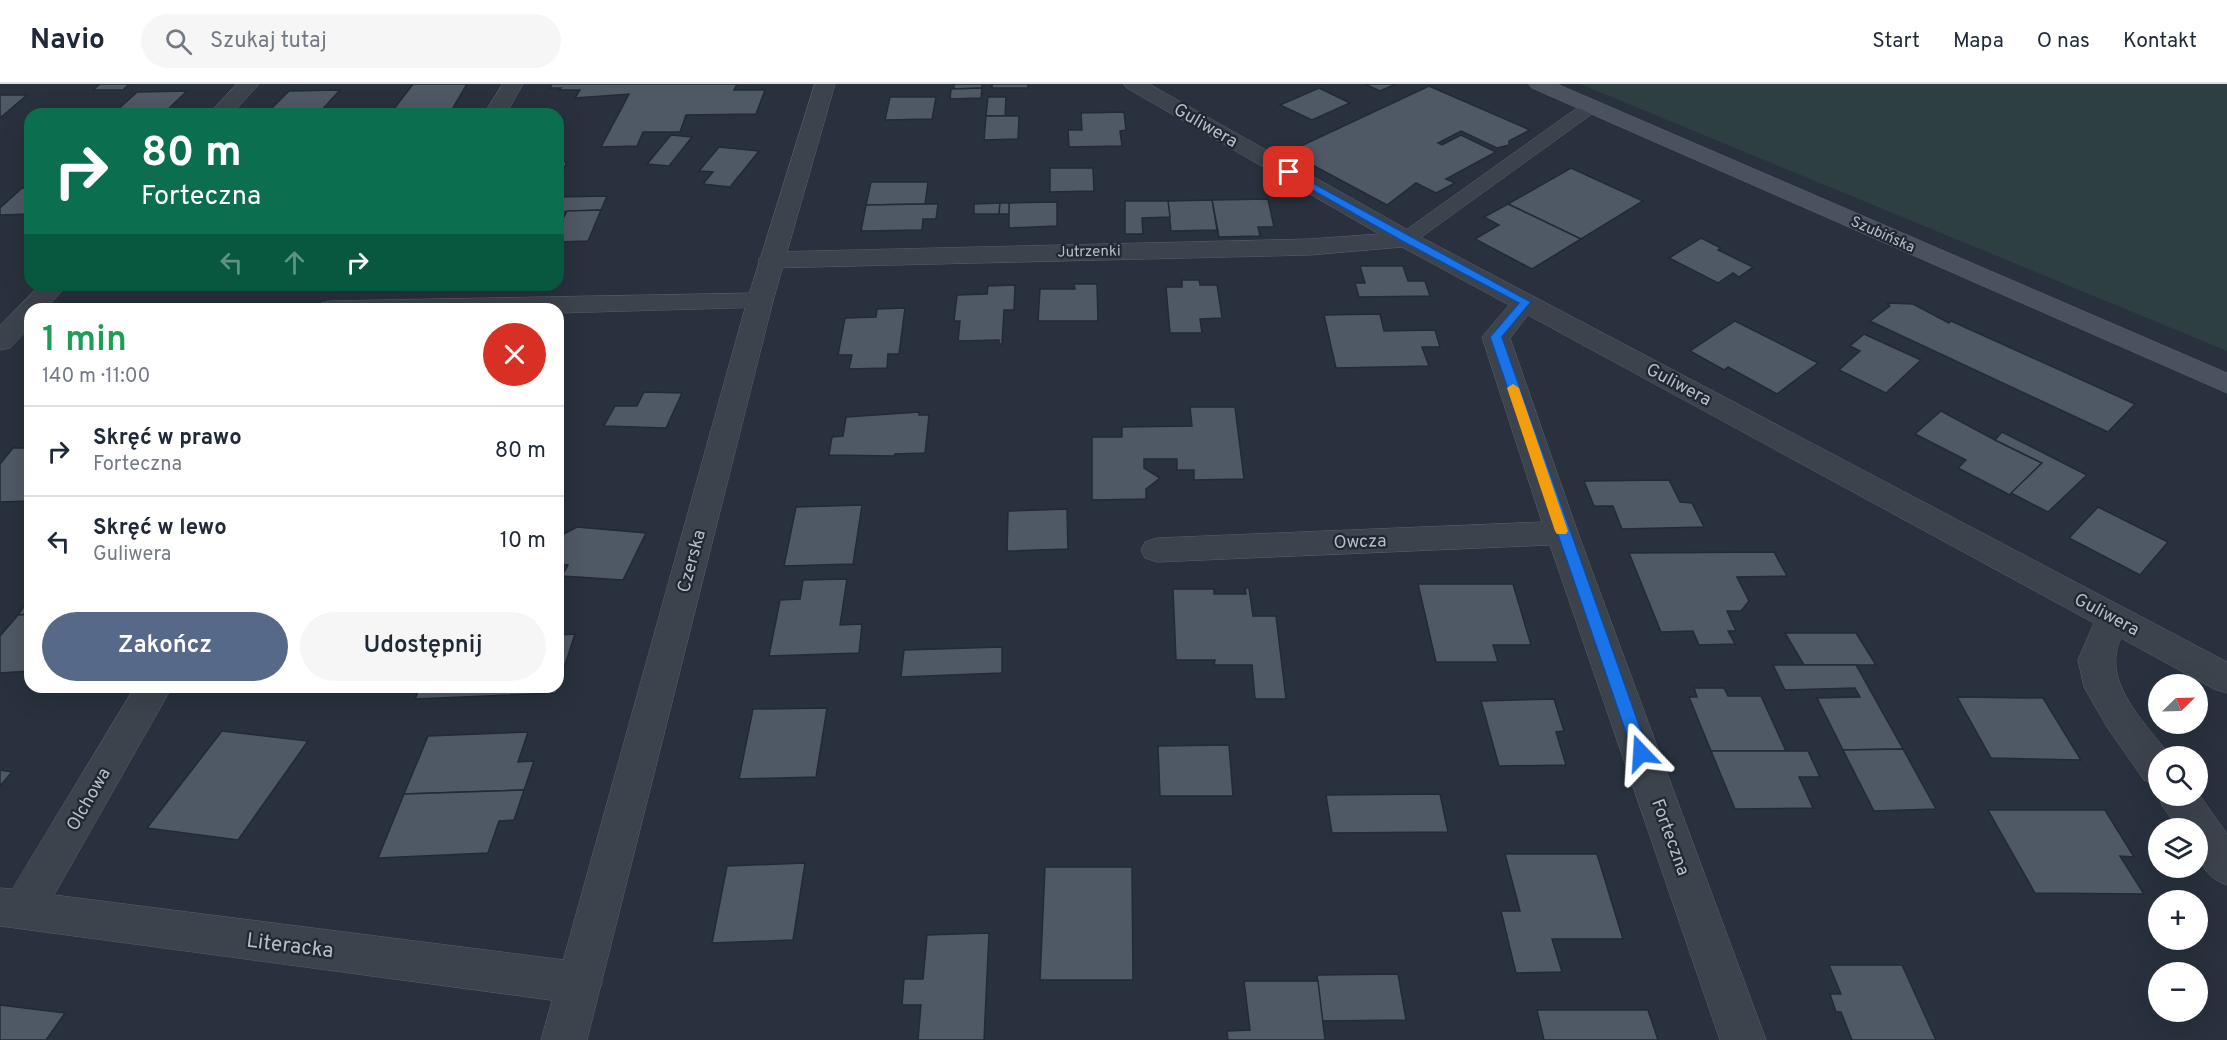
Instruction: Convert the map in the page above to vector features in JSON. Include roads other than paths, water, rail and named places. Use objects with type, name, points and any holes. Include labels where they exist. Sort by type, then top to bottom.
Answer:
[{"type":"main road","name":"Szubińska","points":[[1539,84],[2227,384]]},
{"type":"street","points":[[226,108],[249,84]]},
{"type":"street","points":[[499,108],[513,84]]},
{"type":"street","name":"Czerska","points":[[564,1040],[771,260],[825,84]]},
{"type":"street","name":"Guliwera","points":[[1134,84],[1406,239],[2227,679]]},
{"type":"street","name":"Jutrzenki","points":[[771,260],[1310,247],[1406,239]]},
{"type":"street","points":[[38,303],[49,291]]},
{"type":"street","points":[[564,305],[760,301]]},
{"type":"street","name":"Forteczna","points":[[1525,302],[1496,337],[1562,533],[1743,1040]]},
{"type":"street","points":[[0,315],[24,313]]},
{"type":"street","points":[[0,342],[24,318]]},
{"type":"street","name":"Owcza","points":[[1157,550],[1562,533]]},
{"type":"street","points":[[2115,617],[2100,645],[2096,661],[2100,682],[2148,754]]},
{"type":"street","name":"Olchowa","points":[[11,908],[150,693]]},
{"type":"street","points":[[2184,806],[2227,867]]},
{"type":"street","name":"Literacka","points":[[11,908],[580,983]]},
{"type":"lane","points":[[1406,239],[1590,107]]}]
